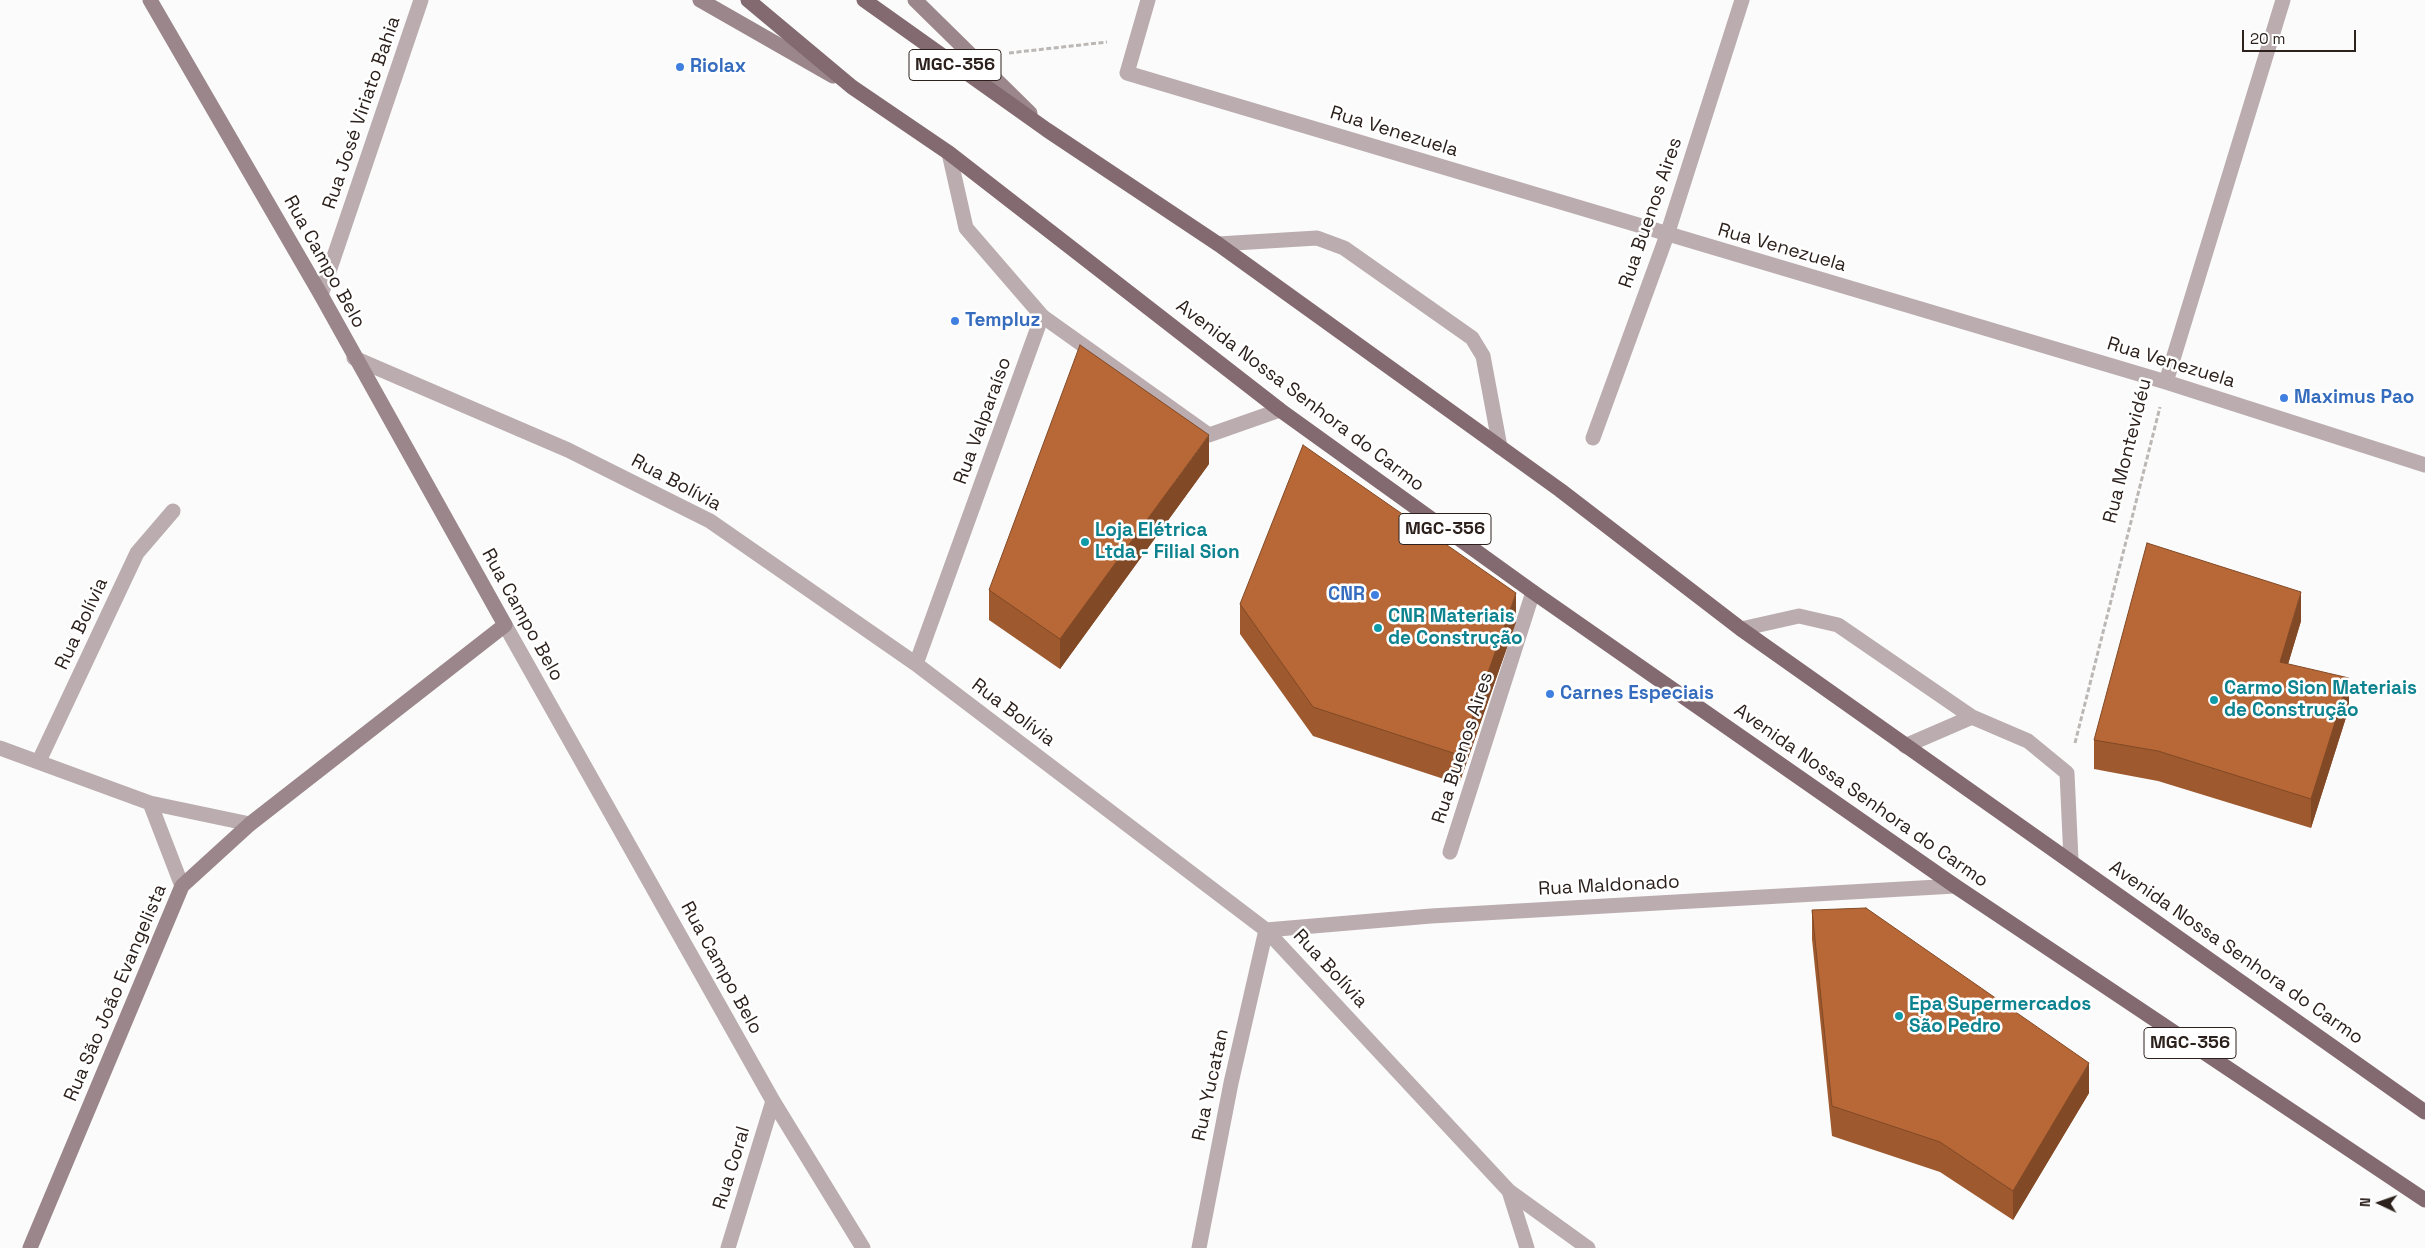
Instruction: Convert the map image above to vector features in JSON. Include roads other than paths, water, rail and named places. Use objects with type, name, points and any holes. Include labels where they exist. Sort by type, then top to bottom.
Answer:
[{"type":"main road","name":"Avenida Nossa Senhora do Carmo","points":[[748,0],[852,87],[949,153],[1280,410],[1533,592],[1954,886],[2425,1200]]},
{"type":"main road","name":"Avenida Nossa Senhora do Carmo","points":[[864,0],[1047,130],[1218,244],[1560,490],[1741,629],[1905,746],[2071,860],[2425,1112]]},
{"type":"street","name":"Rua Campo Belo","points":[[150,0],[320,296],[774,1101],[863,1248]]},
{"type":"street","name":"Rua José Viriato Bahia","points":[[320,296],[421,0]]},
{"type":"street","name":"Avenida Nossa Senhora do Carmo","points":[[700,0],[852,87]]},
{"type":"street","name":"Avenida Nossa Senhora do Carmo","points":[[915,0],[1047,130]]},
{"type":"street","name":"Rua Venezuela","points":[[1148,0],[1127,73],[2166,382],[2425,465]]},
{"type":"street","name":"Rua Buenos Aires","points":[[1593,438],[1667,235],[1742,0]]},
{"type":"street","name":"Rua Montevidéu","points":[[2166,382],[2284,0]]},
{"type":"street","points":[[949,153],[966,228],[1042,316],[1209,435],[1280,410]]},
{"type":"street","points":[[1218,244],[1317,238],[1344,248],[1472,338],[1483,356],[1500,448]]},
{"type":"street","name":"Rua Valparaíso","points":[[916,664],[1042,316]]},
{"type":"street","name":"Rua Bolívia","points":[[354,358],[568,450],[710,521],[916,664],[1266,930],[1509,1191],[1527,1248]]},
{"type":"street","name":"Rua Bolívia","points":[[39,761],[137,553],[173,511]]},
{"type":"street","name":"Rua Buenos Aires","points":[[1450,852],[1533,592]]},
{"type":"street","points":[[1741,629],[1799,616],[1838,625],[1972,717],[2028,741],[2067,773],[2071,860]]},
{"type":"street","name":"Rua São João Evangelista","points":[[30,1248],[182,886],[250,824],[505,625]]},
{"type":"street","points":[[1905,746],[1972,717]]},
{"type":"street","points":[[0,748],[150,803],[250,824]]},
{"type":"street","points":[[150,803],[182,886]]},
{"type":"street","name":"Rua Maldonado","points":[[1266,930],[1431,916],[1954,886]]},
{"type":"street","name":"Rua Yucatan","points":[[1198,1248],[1231,1083],[1266,930]]},
{"type":"street","name":"Rua Coral","points":[[728,1248],[774,1101]]},
{"type":"street","points":[[1509,1191],[1588,1248]]},
{"type":"place","name":"Riolax","points":[[680,67]]},
{"type":"place","name":"Templuz","points":[[955,321]]},
{"type":"place","name":"Maximus Pao","points":[[2284,398]]},
{"type":"place","name":"Loja Elétrica Ltda - Filial Sion","points":[[1085,542]]},
{"type":"place","name":"CNR","points":[[1375,595]]},
{"type":"place","name":"CNR Materiais de Construção","points":[[1378,628]]},
{"type":"place","name":"Carnes Especiais","points":[[1550,694]]},
{"type":"place","name":"Carmo Sion Materiais de Construção","points":[[2214,700]]},
{"type":"place","name":"Epa Supermercados São Pedro","points":[[1899,1016]]}]
